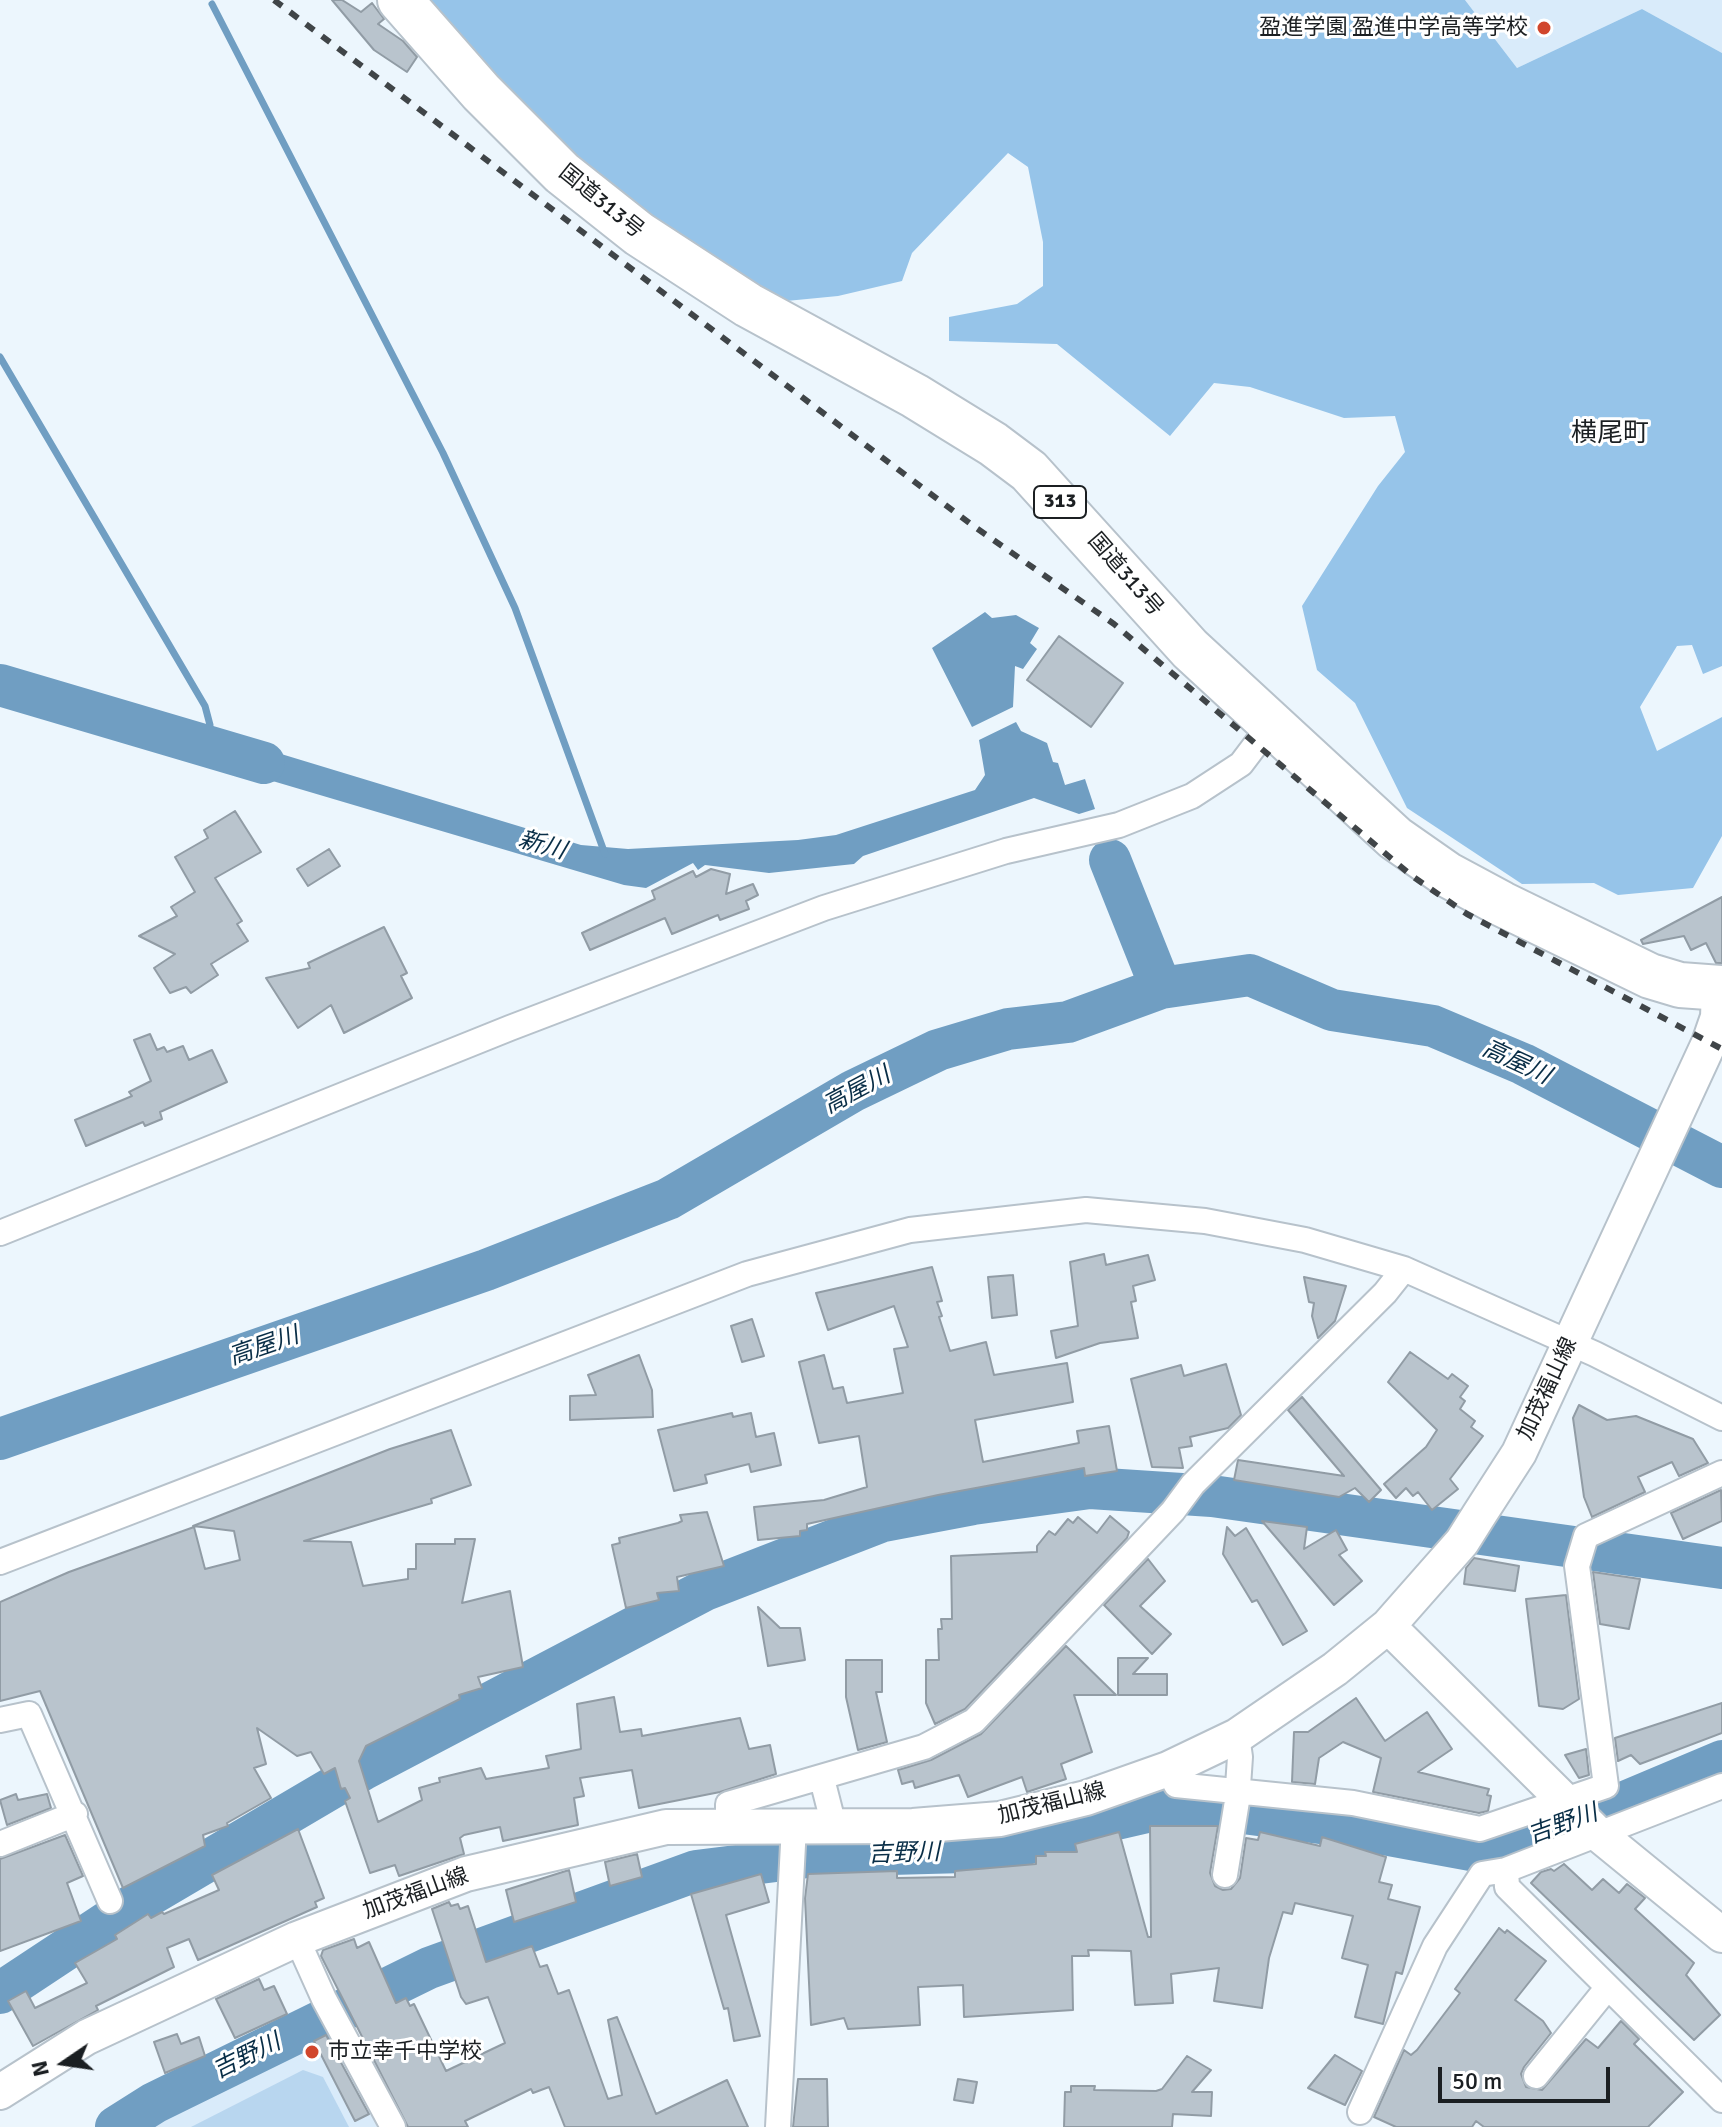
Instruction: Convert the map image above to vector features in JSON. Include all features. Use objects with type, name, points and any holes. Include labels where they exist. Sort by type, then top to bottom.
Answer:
[{"type":"highway","name":"国道313号","points":[[400,0],[481,92],[562,173],[639,234],[748,305],[954,420],[1029,471],[1190,649],[1395,838],[1448,875],[1650,976],[1680,985],[1721,988]]},
{"type":"main road","name":"加茂福山線","points":[[0,2092],[87,2037],[297,1939],[466,1874],[666,1827],[728,1824],[793,1835],[834,1826],[913,1826],[1000,1819],[1086,1798],[1168,1769],[1237,1736],[1335,1669],[1388,1626],[1470,1528],[1519,1453],[1704,1053],[1718,1017],[1721,988]]},
{"type":"main road","points":[[1388,1626],[1597,1833],[1722,1935]]},
{"type":"street","points":[[0,1233],[510,1028],[824,908],[1006,851],[1119,825],[1192,796],[1241,764],[1272,723]]},
{"type":"street","points":[[0,1562],[747,1274],[910,1230],[1086,1210],[1205,1221],[1305,1240],[1404,1269],[1569,1343],[1722,1425]]},
{"type":"street","points":[[728,1824],[728,1804],[924,1747],[974,1721],[1173,1511],[1193,1484],[1385,1293],[1404,1269]]},
{"type":"street","points":[[1168,1769],[1176,1785],[1236,1806],[1353,1803],[1480,1829],[1606,1786],[1577,1566],[1586,1536],[1722,1473]]},
{"type":"street","points":[[0,1720],[29,1714],[75,1814],[110,1901]]},
{"type":"street","points":[[1225,1875],[1236,1806],[1240,1757],[1237,1736]]},
{"type":"street","points":[[822,1779],[834,1826]]},
{"type":"street","points":[[1360,2112],[1435,1946],[1482,1874],[1506,1870],[1722,1786]]},
{"type":"street","points":[[0,1844],[75,1814]]},
{"type":"street","points":[[778,2127],[793,1835]]},
{"type":"street","points":[[1506,1870],[1507,1887],[1722,2100]]},
{"type":"street","points":[[297,1939],[324,1999],[393,2127]]},
{"type":"street","points":[[1536,2076],[1608,1987]]},
{"type":"shaded area","points":[[417,0],[1465,0],[1517,68],[1642,9],[1722,53],[1722,666],[1703,674],[1692,645],[1677,646],[1640,707],[1657,751],[1722,717],[1722,836],[1693,888],[1618,895],[1594,883],[1522,884],[1407,808],[1355,703],[1317,670],[1302,606],[1378,486],[1405,452],[1395,416],[1344,418],[1250,387],[1214,383],[1170,436],[1057,344],[949,341],[949,317],[1017,304],[1043,286],[1043,242],[1028,167],[1008,153],[912,253],[902,281],[838,296],[776,302],[647,229]]},
{"type":"shaded area","name":"盈進学園 盈進中学高等学校","points":[[1465,0],[1722,0],[1722,53],[1642,9],[1517,68]]},
{"type":"shaded area","name":"市立幸千中学校","points":[[330,2027],[383,2127],[136,2127],[229,2077]]},
{"type":"shaded area","points":[[303,2070],[323,2077],[349,2127],[191,2127]]},
{"type":"water","points":[[985,612],[992,618],[1016,615],[1039,628],[1030,643],[1037,649],[1023,669],[1015,666],[1013,707],[972,727],[932,648]]},
{"type":"water","points":[[1016,722],[1021,731],[1047,743],[1065,785],[1085,779],[1095,809],[1079,814],[1034,798],[863,856],[854,864],[769,873],[705,865],[698,870],[693,863],[646,888],[624,885],[205,761],[212,733],[581,845],[628,849],[798,840],[836,835],[975,790],[985,775],[979,740]]},
{"type":"building","points":[[332,0],[342,0],[361,12],[372,3],[384,19],[378,24],[403,41],[417,57],[407,72],[374,50]]},
{"type":"building","points":[[1059,636],[1123,683],[1091,727],[1027,680]]},
{"type":"building","points":[[235,811],[261,852],[215,878],[242,921],[237,924],[248,941],[211,964],[218,975],[191,993],[186,987],[170,993],[154,968],[175,954],[139,936],[177,916],[171,907],[195,892],[175,857],[208,838],[204,830]]},
{"type":"building","points":[[329,849],[340,866],[308,886],[297,869]]},
{"type":"building","points":[[711,869],[730,874],[726,894],[753,884],[758,895],[746,901],[749,909],[720,920],[718,915],[672,934],[665,918],[590,950],[582,933],[655,899],[652,891],[693,871],[696,877]]},
{"type":"building","points":[[1722,897],[1722,963],[1716,963],[1706,943],[1691,950],[1684,936],[1643,944],[1641,940]]},
{"type":"building","points":[[384,927],[407,973],[401,976],[412,998],[344,1033],[331,1005],[298,1028],[266,978],[310,968],[308,963]]},
{"type":"building","points":[[150,1034],[157,1050],[164,1047],[167,1052],[183,1046],[189,1060],[212,1050],[227,1082],[160,1112],[162,1119],[145,1126],[143,1122],[86,1146],[75,1120],[132,1096],[129,1092],[151,1081],[134,1040]]},
{"type":"building","points":[[1104,1254],[1106,1265],[1148,1255],[1155,1280],[1133,1286],[1136,1301],[1131,1302],[1138,1338],[1100,1343],[1056,1358],[1051,1331],[1078,1326],[1070,1262]]},
{"type":"building","points":[[932,1267],[942,1301],[937,1302],[942,1316],[939,1317],[950,1351],[986,1342],[994,1375],[1067,1363],[1073,1402],[975,1420],[983,1462],[1079,1443],[1077,1431],[1109,1426],[1117,1471],[1085,1476],[1084,1468],[938,1495],[807,1524],[807,1530],[800,1531],[800,1536],[758,1540],[754,1507],[824,1500],[867,1487],[859,1436],[819,1443],[799,1362],[824,1355],[833,1389],[843,1387],[847,1403],[903,1393],[894,1349],[908,1347],[894,1306],[828,1330],[816,1293]]},
{"type":"building","points":[[1013,1275],[1017,1315],[992,1318],[988,1277]]},
{"type":"building","points":[[1304,1277],[1346,1286],[1335,1321],[1318,1338],[1312,1316],[1314,1303],[1309,1302]]},
{"type":"building","points":[[752,1319],[764,1356],[742,1362],[731,1326]]},
{"type":"building","points":[[1410,1352],[1448,1379],[1452,1374],[1468,1386],[1460,1397],[1465,1401],[1460,1409],[1475,1421],[1471,1427],[1483,1436],[1450,1479],[1458,1489],[1432,1510],[1418,1492],[1413,1496],[1406,1488],[1396,1498],[1384,1484],[1426,1447],[1437,1430],[1388,1382]]},
{"type":"building","points":[[639,1355],[652,1390],[653,1417],[570,1420],[570,1396],[596,1395],[588,1375]]},
{"type":"building","points":[[1226,1364],[1241,1415],[1228,1428],[1190,1437],[1192,1446],[1179,1448],[1183,1468],[1152,1467],[1131,1379],[1181,1365],[1184,1376]]},
{"type":"building","points":[[1302,1397],[1381,1490],[1369,1502],[1355,1488],[1339,1497],[1234,1480],[1238,1460],[1344,1476],[1288,1410]]},
{"type":"building","points":[[1579,1405],[1607,1420],[1636,1416],[1693,1439],[1708,1463],[1679,1476],[1672,1462],[1638,1477],[1645,1492],[1592,1517],[1584,1497],[1573,1418]]},
{"type":"building","points":[[732,1413],[733,1417],[751,1413],[756,1437],[774,1433],[781,1465],[751,1472],[749,1464],[705,1475],[707,1483],[674,1491],[658,1430]]},
{"type":"building","points":[[451,1430],[471,1485],[431,1499],[432,1503],[304,1541],[351,1542],[363,1586],[408,1579],[408,1569],[416,1569],[416,1544],[455,1544],[455,1539],[475,1539],[462,1603],[510,1591],[523,1667],[478,1677],[482,1688],[459,1695],[460,1699],[366,1746],[359,1761],[378,1822],[422,1800],[419,1788],[440,1782],[439,1778],[481,1768],[486,1779],[549,1768],[546,1756],[581,1749],[577,1704],[614,1697],[620,1732],[641,1729],[642,1736],[740,1718],[749,1749],[770,1745],[776,1774],[720,1792],[639,1808],[632,1770],[580,1778],[584,1796],[574,1798],[578,1825],[503,1841],[500,1827],[464,1835],[460,1838],[464,1854],[399,1876],[395,1865],[370,1873],[345,1801],[350,1798],[345,1788],[341,1789],[335,1768],[324,1774],[311,1752],[297,1756],[257,1728],[266,1764],[254,1768],[271,1798],[227,1823],[228,1826],[203,1835],[205,1846],[123,1888],[40,1691],[0,1701],[0,1602],[69,1572],[194,1527],[205,1569],[240,1560],[234,1531],[193,1526],[390,1449]]},
{"type":"building","points":[[1721,1490],[1722,1521],[1683,1539],[1671,1513]]},
{"type":"building","points":[[707,1512],[724,1566],[677,1577],[679,1591],[657,1593],[659,1600],[626,1608],[612,1545],[620,1543],[619,1538],[678,1523],[682,1521],[680,1515]]},
{"type":"building","points":[[1110,1516],[1129,1532],[1127,1538],[965,1709],[935,1724],[926,1703],[926,1660],[939,1660],[938,1629],[942,1629],[941,1619],[952,1619],[951,1556],[1037,1552],[1037,1546],[1049,1531],[1055,1535],[1068,1519],[1073,1523],[1078,1517],[1097,1533]]},
{"type":"building","points":[[1262,1521],[1307,1527],[1304,1549],[1336,1530],[1347,1550],[1339,1555],[1362,1581],[1334,1605]]},
{"type":"building","points":[[1227,1527],[1235,1536],[1246,1528],[1307,1631],[1283,1645],[1257,1600],[1252,1602],[1223,1554]]},
{"type":"building","points":[[1474,1558],[1519,1566],[1515,1591],[1464,1584],[1466,1568]]},
{"type":"building","points":[[1148,1559],[1165,1581],[1140,1606],[1171,1634],[1152,1654],[1104,1605]]},
{"type":"building","points":[[1593,1572],[1640,1579],[1629,1629],[1600,1624]]},
{"type":"building","points":[[1566,1595],[1579,1699],[1563,1709],[1539,1706],[1526,1599]]},
{"type":"building","points":[[758,1607],[780,1628],[800,1628],[805,1660],[768,1666]]},
{"type":"building","points":[[1066,1646],[1116,1695],[1074,1695],[1092,1752],[1061,1764],[1066,1779],[1027,1792],[1022,1777],[968,1797],[959,1775],[915,1788],[913,1781],[902,1784],[898,1770],[931,1760],[981,1734]]},
{"type":"building","points":[[1118,1658],[1148,1658],[1133,1674],[1167,1674],[1167,1695],[1118,1695]]},
{"type":"building","points":[[846,1660],[882,1660],[882,1692],[876,1692],[887,1742],[858,1750],[846,1697]]},
{"type":"building","points":[[1356,1698],[1385,1741],[1427,1712],[1452,1749],[1418,1772],[1489,1789],[1488,1811],[1479,1813],[1373,1792],[1381,1758],[1343,1742],[1319,1758],[1315,1784],[1292,1782],[1294,1732],[1308,1732]]},
{"type":"building","points":[[1722,1703],[1722,1733],[1640,1764],[1631,1755],[1618,1761],[1615,1738]]},
{"type":"building","points":[[1586,1749],[1589,1775],[1579,1778],[1565,1755]]},
{"type":"building","points":[[16,1794],[18,1800],[47,1794],[51,1808],[7,1825],[0,1800]]},
{"type":"building","points":[[1150,1826],[1218,1826],[1210,1873],[1215,1886],[1223,1890],[1231,1889],[1240,1878],[1246,1838],[1258,1840],[1260,1832],[1320,1846],[1322,1837],[1386,1857],[1379,1882],[1392,1885],[1388,1899],[1420,1907],[1402,1974],[1396,1972],[1383,2024],[1355,2017],[1368,1965],[1342,1958],[1353,1916],[1295,1903],[1292,1914],[1283,1912],[1269,1958],[1262,2008],[1214,2001],[1219,1968],[1171,1974],[1173,2003],[1135,2005],[1131,1951],[1088,1950],[1089,1956],[1072,1956],[1073,2010],[964,2017],[963,1985],[918,1987],[920,2025],[848,2029],[844,2018],[811,2025],[805,1898],[808,1874],[897,1871],[897,1878],[955,1877],[955,1871],[1036,1864],[1036,1856],[1046,1856],[1045,1852],[1077,1852],[1075,1844],[1119,1832],[1148,1937],[1151,1937]]},
{"type":"building","points":[[298,1829],[324,1898],[315,1902],[317,1907],[198,1960],[189,1939],[167,1948],[174,1967],[96,2006],[98,2010],[33,2046],[8,2001],[26,1991],[35,2008],[87,1983],[75,1963],[117,1939],[115,1935],[148,1914],[151,1918],[162,1912],[164,1914],[219,1890],[212,1875]]},
{"type":"building","points":[[65,1835],[83,1876],[67,1883],[81,1921],[0,1951],[0,1859]]},
{"type":"building","points":[[637,1854],[642,1877],[610,1886],[605,1862]]},
{"type":"building","points":[[1564,1864],[1592,1890],[1603,1879],[1619,1893],[1627,1884],[1645,1898],[1635,1909],[1694,1963],[1686,1975],[1720,2015],[1694,2040],[1531,1883],[1541,1872],[1554,1871]]},
{"type":"building","points":[[569,1870],[576,1902],[514,1922],[506,1890]]},
{"type":"building","points":[[761,1874],[769,1902],[726,1915],[760,2036],[734,2041],[728,2008],[724,2009],[691,1894]]},
{"type":"building","points":[[449,1902],[451,1906],[458,1904],[460,1909],[468,1906],[486,1962],[532,1946],[540,1967],[547,1965],[558,1994],[569,1990],[608,2099],[622,2095],[608,2020],[617,2017],[656,2114],[727,2080],[748,2127],[565,2127],[549,2087],[533,2093],[531,2089],[465,2121],[468,2127],[408,2127],[321,1956],[323,1950],[354,1939],[357,1948],[369,1942],[396,2003],[406,1998],[410,2006],[414,2004],[446,2071],[505,2043],[488,1997],[466,2004],[461,1997],[432,1909]]},
{"type":"building","points":[[1499,1928],[1505,1933],[1507,1930],[1546,1961],[1515,2000],[1543,2021],[1551,2033],[1524,2067],[1521,2074],[1526,2087],[1542,2090],[1586,2039],[1598,2048],[1621,2021],[1639,2039],[1634,2044],[1683,2092],[1648,2127],[1484,2127],[1476,2121],[1472,2127],[1396,2127],[1374,2117],[1404,2050],[1411,2055],[1417,2050],[1460,1993],[1455,1989]]},
{"type":"building","points":[[259,1979],[264,1990],[274,1986],[287,2014],[235,2038],[216,1999]]},
{"type":"building","points":[[177,2034],[181,2044],[199,2037],[205,2056],[165,2073],[154,2042]]},
{"type":"building","points":[[326,2035],[369,2114],[355,2121],[314,2041]]},
{"type":"building","points":[[1335,2055],[1362,2071],[1345,2105],[1308,2088]]},
{"type":"building","points":[[1187,2056],[1211,2070],[1192,2092],[1212,2092],[1211,2116],[1173,2114],[1172,2127],[1064,2127],[1065,2092],[1071,2092],[1071,2086],[1095,2086],[1094,2090],[1156,2091],[1162,2089]]},
{"type":"building","points":[[798,2079],[827,2079],[828,2127],[793,2127]]},
{"type":"building","points":[[958,2079],[977,2082],[973,2103],[954,2100]]},
{"type":"waterway","points":[[212,4],[443,453],[515,608],[605,854]]},
{"type":"waterway","points":[[0,357],[205,706],[210,725],[206,746]]},
{"type":"waterway","name":"新川","points":[[0,685],[264,763]]},
{"type":"waterway","name":"新川","points":[[1110,860],[1161,988]]},
{"type":"waterway","name":"高屋川","points":[[0,1439],[486,1270],[668,1199],[853,1091],[938,1050],[1008,1029],[1068,1022],[1161,988],[1250,975],[1332,1010],[1433,1026],[1523,1064],[1722,1167]]},
{"type":"waterway","points":[[0,1993],[133,1905],[364,1769],[705,1590],[883,1521],[973,1504],[1090,1488],[1212,1496],[1722,1568]]},
{"type":"waterway","name":"吉野川","points":[[116,2127],[154,2103],[429,1968],[696,1871],[816,1856],[1002,1851],[1151,1811],[1212,1809],[1335,1825],[1482,1852],[1570,1825],[1722,1761]]},
{"type":"railway","points":[[274,0],[972,525],[1114,624],[1412,876],[1467,914],[1722,1049]]},
{"type":"place","name":"盈進学園 盈進中学高等学校","points":[[1544,28]]},
{"type":"place","name":"市立幸千中学校","points":[[312,2052]]},
{"type":"district","name":"横尾町","points":[[1610,434]]}]
